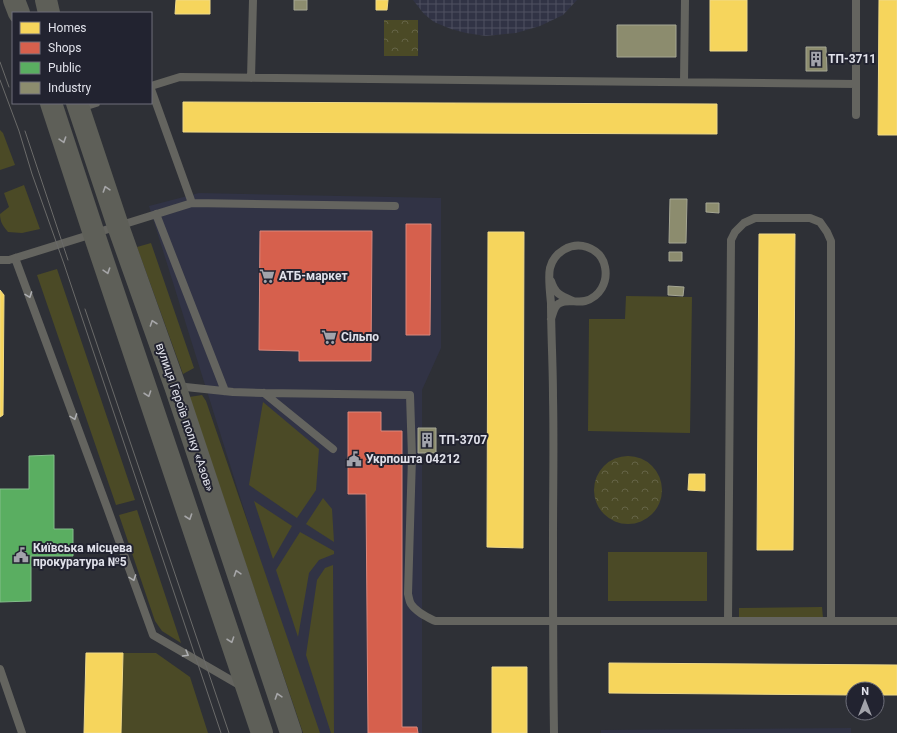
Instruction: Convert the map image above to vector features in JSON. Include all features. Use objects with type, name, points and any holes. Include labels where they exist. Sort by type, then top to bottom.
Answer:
[{"type":"main road","points":[[14,0],[19,12]]},
{"type":"main road","points":[[46,0],[49,12]]},
{"type":"main road","points":[[51,104],[262,733]]},
{"type":"main road","name":"вулиця Героїв полку «Азов»","points":[[84,105],[118,226],[175,386],[291,733]]},
{"type":"lane","points":[[251,78],[253,0]]},
{"type":"lane","points":[[684,82],[685,0]]},
{"type":"lane","points":[[856,0],[856,115]]},
{"type":"lane","points":[[152,86],[180,77],[856,84]]},
{"type":"lane","points":[[152,92],[192,203]]},
{"type":"lane","points":[[0,260],[9,260],[192,203],[395,206]]},
{"type":"lane","points":[[156,214],[225,391]]},
{"type":"lane","points":[[728,622],[730,240],[735,232],[744,223],[755,218],[810,218],[820,222],[831,241],[831,622]]},
{"type":"lane","points":[[551,319],[557,304],[561,302],[585,301],[600,291],[605,283],[605,265],[601,256],[594,250],[585,246],[566,248],[553,260],[550,269],[550,279],[551,319],[553,397],[554,733]]},
{"type":"lane","points":[[15,258],[153,635],[248,690]]},
{"type":"lane","points":[[550,279],[553,288],[559,295],[576,302]]},
{"type":"lane","points":[[175,386],[264,393],[410,395],[412,457],[408,594],[411,604],[423,614],[435,621],[897,622]]},
{"type":"lane","points":[[264,393],[333,449]]},
{"type":"lane","points":[[0,669],[22,733]]},
{"type":"shaded area","points":[[413,0],[577,0],[563,15],[540,26],[516,33],[486,36],[451,29],[434,22],[424,14]]},
{"type":"shaded area","points":[[199,193],[441,198],[441,348],[422,390],[422,733],[314,733],[149,206]]},
{"type":"shaded area","points":[[851,728],[851,733],[601,733],[601,730]]},
{"type":"green space","points":[[384,20],[418,20],[418,56],[384,56]]},
{"type":"green space","points":[[0,130],[3,133],[15,165],[0,170]]},
{"type":"green space","points":[[24,185],[40,229],[22,233],[8,232],[2,224],[0,217],[0,214],[9,207],[4,193]]},
{"type":"green space","points":[[151,243],[194,368],[183,374],[137,247]]},
{"type":"green space","points":[[57,269],[135,500],[116,505],[37,275]]},
{"type":"green space","points":[[626,296],[692,297],[690,433],[588,431],[589,319],[625,319]]},
{"type":"green space","points":[[202,395],[206,401],[320,733],[303,733],[189,397]]},
{"type":"green space","points":[[263,402],[319,449],[316,490],[297,518],[249,485]]},
{"type":"green space","points":[[621,456],[635,456],[647,461],[657,471],[662,483],[662,497],[657,509],[647,519],[635,524],[621,524],[609,519],[599,509],[594,497],[594,483],[599,471],[609,461]]},
{"type":"green space","points":[[323,498],[332,509],[334,542],[306,524]]},
{"type":"green space","points":[[254,501],[292,526],[273,559]]},
{"type":"green space","points":[[137,510],[181,643],[162,631],[155,621],[119,515]]},
{"type":"green space","points":[[300,532],[334,551],[334,554],[319,560],[309,573],[298,637],[276,570]]},
{"type":"green space","points":[[608,552],[707,552],[707,601],[608,601]]},
{"type":"green space","points":[[333,565],[334,733],[331,733],[306,655],[317,580],[325,568]]},
{"type":"green space","points":[[822,607],[823,618],[739,618],[739,608]]},
{"type":"green space","points":[[123,653],[156,653],[190,677],[208,733],[121,733]]},
{"type":"building: Homes","points":[[176,0],[210,0],[210,14],[175,14]]},
{"type":"building: Homes","points":[[376,0],[388,0],[387,10],[376,10]]},
{"type":"building: Homes","points":[[710,0],[747,0],[747,51],[710,51]]},
{"type":"building: Homes","points":[[879,0],[897,0],[897,135],[878,135]]},
{"type":"building: Homes","points":[[183,102],[717,104],[717,134],[183,132]]},
{"type":"building: Homes","points":[[488,232],[524,232],[523,548],[487,547]]},
{"type":"building: Homes","points":[[759,234],[795,234],[793,550],[757,550]]},
{"type":"building: Homes","points":[[0,290],[4,295],[3,415],[0,417]]},
{"type":"building: Homes","points":[[689,474],[705,474],[705,491],[688,490]]},
{"type":"building: Homes","points":[[86,653],[123,653],[121,733],[84,733]]},
{"type":"building: Homes","points":[[609,663],[897,665],[897,695],[885,695],[885,681],[845,681],[845,695],[609,693]]},
{"type":"building: Homes","points":[[492,667],[527,667],[527,733],[492,733]]},
{"type":"building: Shops","points":[[406,224],[431,224],[430,335],[406,335]]},
{"type":"building: Shops","points":[[260,231],[372,231],[371,361],[299,361],[299,351],[259,350]]},
{"type":"building: Shops","points":[[348,412],[381,412],[381,431],[402,431],[402,727],[417,727],[418,733],[368,733],[366,494],[348,494]]},
{"type":"building: Public","points":[[54,455],[54,529],[73,529],[73,556],[31,556],[31,601],[0,602],[0,489],[29,489],[29,456]]},
{"type":"building: Industry","points":[[294,0],[307,0],[307,10],[294,10]]},
{"type":"building: Industry","points":[[617,25],[676,25],[676,57],[617,57]]},
{"type":"building: Industry","name":"ТП-3711","points":[[806,47],[826,47],[827,71],[806,71]]},
{"type":"building: Industry","points":[[670,199],[687,199],[686,243],[669,243]]},
{"type":"building: Industry","points":[[706,203],[719,203],[719,213],[706,212]]},
{"type":"building: Industry","points":[[669,252],[682,252],[682,261],[669,261]]},
{"type":"building: Industry","points":[[668,286],[684,287],[683,296],[668,295]]},
{"type":"building: Industry","name":"ТП-3707","points":[[418,428],[436,428],[436,453],[418,453]]},
{"type":"tram line","points":[[0,62],[9,87]]},
{"type":"tram line","points":[[0,80],[19,131],[32,174],[64,264],[221,733]]},
{"type":"tram line","points":[[25,131],[68,260]]},
{"type":"tram line","points":[[85,309],[229,733]]},
{"type":"place","name":"ТП-3711","points":[[816,59]]},
{"type":"place","name":"АТБ-маркет","points":[[267,276]]},
{"type":"place","name":"Сільпо","points":[[329,337]]},
{"type":"place","name":"ТП-3707","points":[[427,440]]},
{"type":"place","name":"Укрпошта 04212","points":[[354,459]]},
{"type":"place","name":"Київська місцева прокуратура №5","points":[[21,555]]}]
